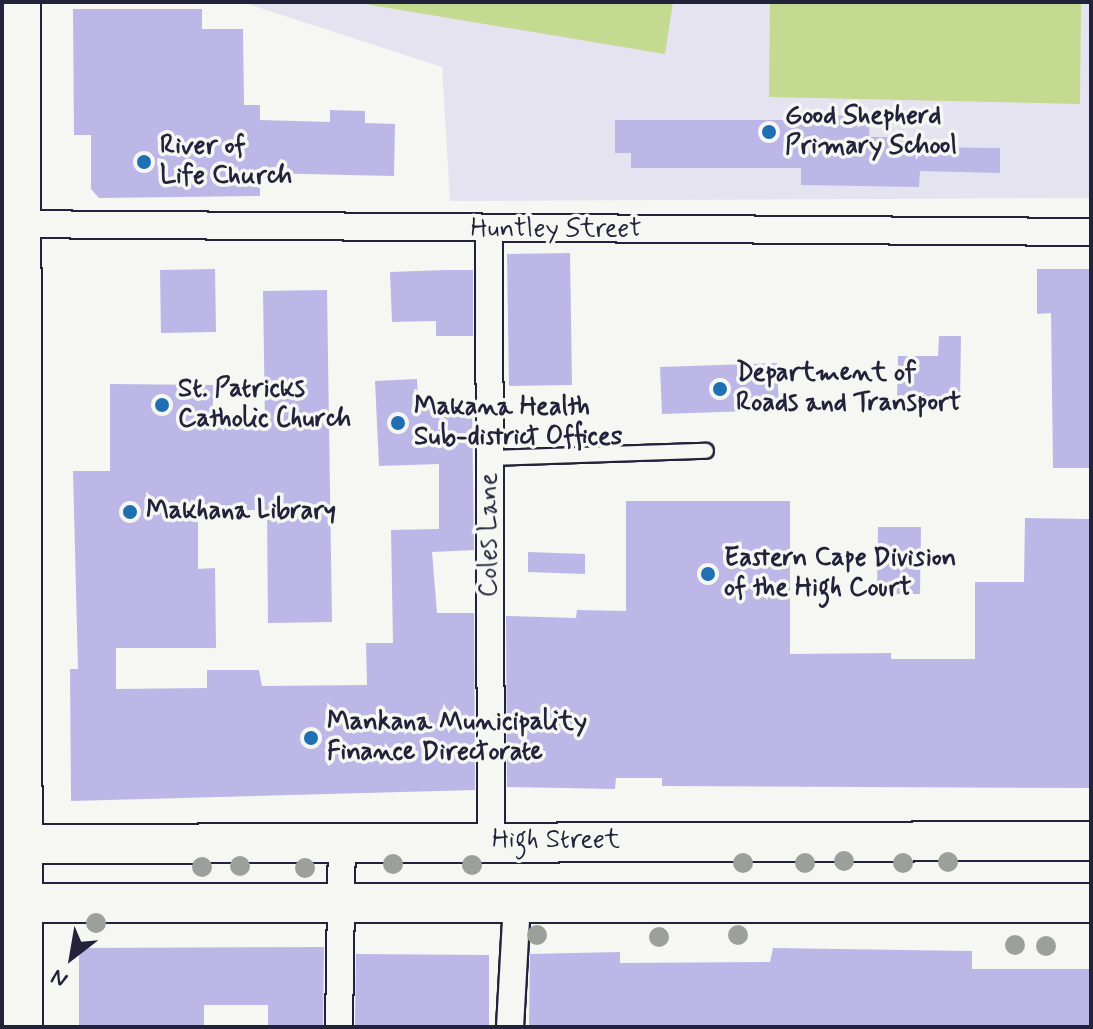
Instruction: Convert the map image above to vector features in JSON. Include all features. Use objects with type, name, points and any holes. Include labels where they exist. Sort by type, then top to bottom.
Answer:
[{"type":"street","points":[[21,2],[11,224],[10,517],[15,828],[22,903],[23,1027]]},
{"type":"street","name":"Huntley Street","points":[[11,224],[489,230],[1091,232]]},
{"type":"street","name":"Coles Lane","points":[[489,230],[491,841]]},
{"type":"street","name":"High Street","points":[[15,828],[342,844],[491,841],[1091,841]]},
{"type":"street","points":[[339,1027],[342,844]]},
{"type":"street","points":[[510,1027],[517,901]]},
{"type":"street","points":[[22,903],[1091,903]]},
{"type":"lane","points":[[490,458],[706,451]]},
{"type":"shaded area","name":"Good Shepherd Primary School","points":[[242,2],[1091,2],[1091,198],[450,201],[442,67]]},
{"type":"green space","points":[[353,2],[673,2],[665,54]]},
{"type":"green space","points":[[770,2],[1081,2],[1080,104],[769,97]]},
{"type":"building","points":[[73,9],[202,9],[202,29],[243,29],[244,105],[260,105],[260,120],[330,122],[330,110],[365,111],[365,123],[395,124],[394,176],[260,173],[260,196],[99,198],[91,189],[91,135],[74,135]]},
{"type":"building","points":[[802,115],[870,116],[869,137],[909,137],[909,147],[1000,148],[1000,173],[920,171],[919,187],[801,185],[801,168],[631,168],[631,153],[615,153],[615,120],[802,120]]},
{"type":"building","points":[[570,253],[572,385],[509,386],[507,254]]},
{"type":"building","points":[[215,269],[216,332],[161,333],[160,270]]},
{"type":"building","points":[[1037,269],[1091,269],[1091,468],[1053,468],[1051,313],[1037,314]]},
{"type":"building","points":[[473,270],[473,336],[436,336],[436,321],[392,322],[390,272]]},
{"type":"building","points":[[327,290],[332,622],[268,623],[267,510],[198,510],[198,569],[215,568],[216,648],[116,648],[116,689],[207,688],[207,670],[259,670],[262,686],[367,685],[366,643],[393,643],[391,530],[439,529],[439,464],[379,466],[375,381],[417,379],[418,406],[472,403],[474,550],[432,552],[437,613],[474,613],[475,790],[71,801],[70,669],[78,669],[73,471],[110,471],[110,384],[213,385],[213,424],[265,425],[263,291]]},
{"type":"building","points":[[939,336],[961,336],[960,402],[897,401],[898,356],[938,356]]},
{"type":"building","name":"Department of Roads and Transport","points":[[777,363],[779,410],[662,414],[660,367]]},
{"type":"building","points":[[626,501],[790,501],[790,654],[891,653],[891,659],[975,659],[975,582],[1024,582],[1025,518],[1089,519],[1091,788],[662,786],[662,778],[616,778],[615,789],[507,787],[506,616],[576,618],[577,610],[626,611]]},
{"type":"building","points":[[878,527],[921,527],[920,594],[877,594]]},
{"type":"building","points":[[528,552],[585,554],[585,574],[528,572]]},
{"type":"building","points":[[324,947],[323,1027],[268,1027],[268,1005],[204,1005],[204,1027],[79,1027],[79,948]]},
{"type":"building","points":[[773,948],[972,951],[972,969],[1091,969],[1091,1027],[529,1027],[530,954],[620,952],[620,963],[770,962]]},
{"type":"building","points":[[356,954],[489,955],[489,1027],[355,1027]]},
{"type":"place","name":"Good Shepherd Primary School","points":[[769,132]]},
{"type":"place","name":"River of Life Church","points":[[144,162]]},
{"type":"place","name":"Department of Roads and Transport","points":[[720,389]]},
{"type":"place","name":"St. Patricks Catholic Church","points":[[162,405]]},
{"type":"place","name":"Makana Health Sub-district Offices","points":[[398,423]]},
{"type":"place","name":"Makhana Library","points":[[130,512]]},
{"type":"place","name":"Eastern Cape Division of the High Court","points":[[708,574]]},
{"type":"place","name":"Mankana Municipality Finance Directorate","points":[[311,738]]}]
